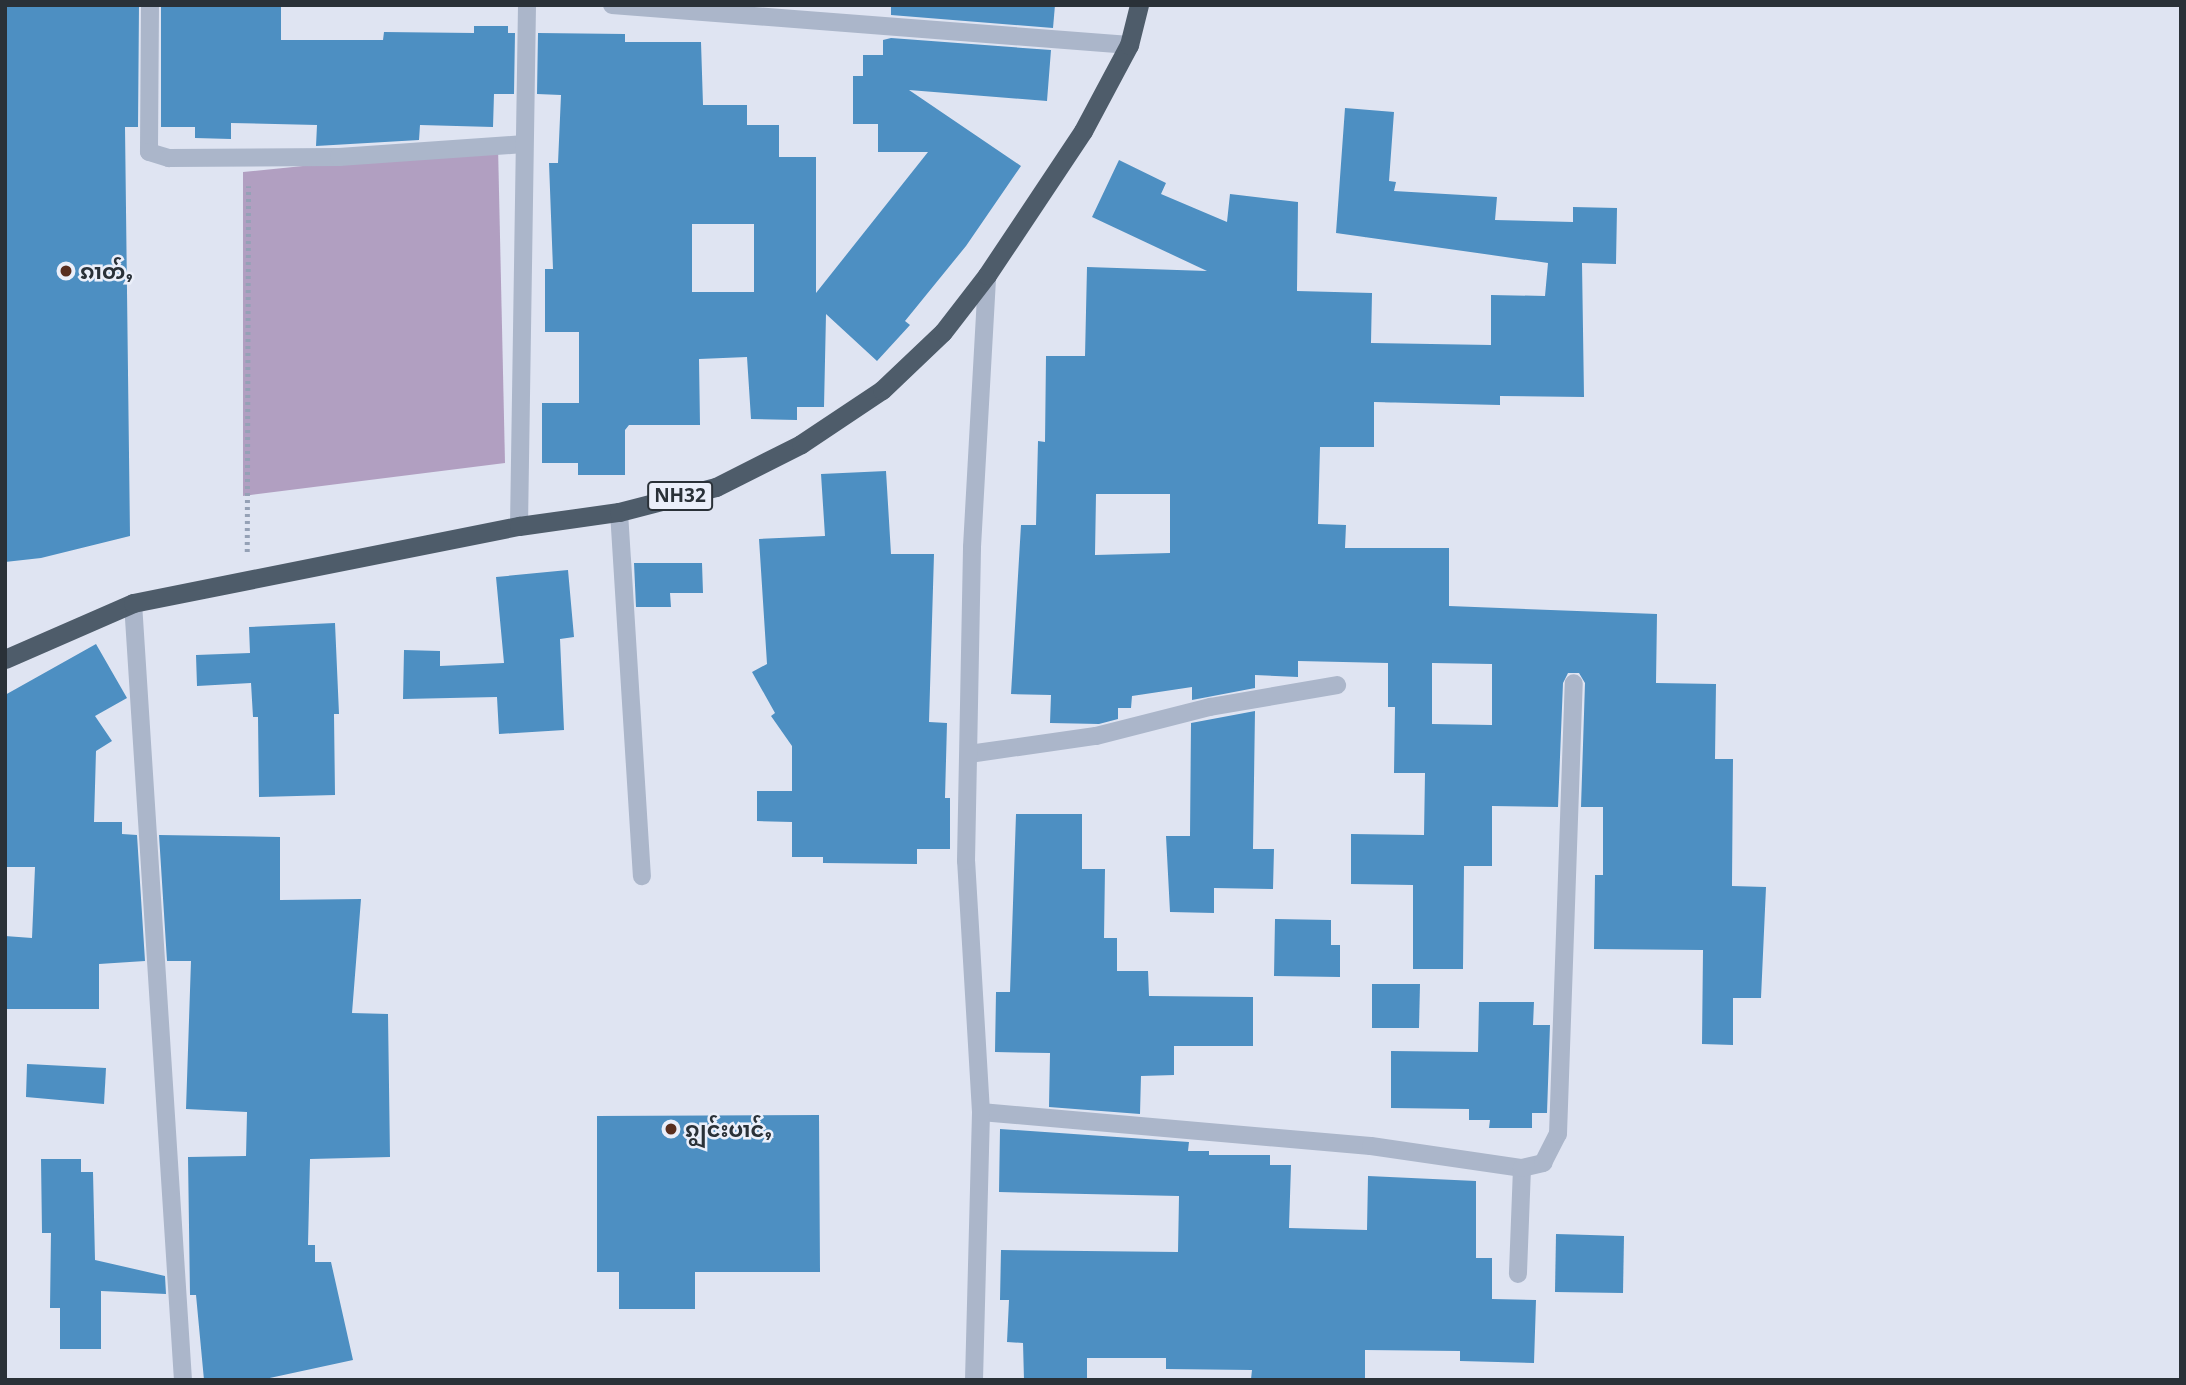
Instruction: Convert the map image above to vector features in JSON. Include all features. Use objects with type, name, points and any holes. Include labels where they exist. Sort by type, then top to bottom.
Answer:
[{"type":"highway","name":"NH32","points":[[5,659],[133,603],[519,526],[618,512],[716,487],[802,444],[882,390],[943,332],[987,275],[1083,131],[1129,45],[1139,5]]},
{"type":"street","points":[[150,5],[149,152],[169,159],[248,158],[524,144]]},
{"type":"street","points":[[519,526],[527,5]]},
{"type":"street","points":[[612,5],[1129,45]]},
{"type":"street","points":[[974,1380],[981,1112],[966,862],[972,547],[987,275]]},
{"type":"street","points":[[618,512],[642,876]]},
{"type":"street","points":[[133,603],[183,1380]]},
{"type":"street","points":[[981,1112],[1371,1146],[1522,1168],[1543,1163],[1559,1133],[1574,683]]},
{"type":"street","points":[[969,754],[1096,736],[1210,707],[1337,685]]},
{"type":"street","points":[[1518,1274],[1522,1168]]},
{"type":"path","points":[[247,580],[248,158]]},
{"type":"shaded area","points":[[498,146],[505,463],[243,496],[243,172]]},
{"type":"building","name":"ၵၢတ်ႇ","points":[[5,5],[139,5],[138,127],[125,127],[130,536],[41,558],[5,562]]},
{"type":"building","points":[[161,5],[281,5],[281,40],[383,40],[384,32],[474,33],[474,26],[508,26],[508,33],[515,33],[514,94],[494,94],[493,127],[420,125],[419,140],[316,146],[317,125],[231,123],[231,139],[195,138],[195,127],[161,127]]},
{"type":"building","points":[[891,5],[1055,5],[1053,28],[891,15]]},
{"type":"building","points":[[538,33],[625,34],[625,42],[701,42],[703,105],[747,105],[747,125],[779,125],[779,157],[816,157],[816,293],[928,152],[878,152],[878,124],[853,124],[853,76],[863,76],[863,55],[883,55],[883,40],[891,38],[1051,50],[1047,101],[909,90],[1021,166],[966,246],[905,321],[910,325],[877,361],[826,314],[824,407],[797,407],[797,420],[751,419],[747,357],[699,359],[700,425],[629,425],[625,430],[625,475],[578,475],[578,463],[542,463],[542,403],[579,403],[579,332],[545,332],[545,269],[553,269],[549,163],[558,163],[561,95],[537,94]],"holes":[[[692,224],[754,224],[754,292],[692,292]]]},
{"type":"building","points":[[1345,108],[1394,112],[1389,181],[1396,182],[1394,191],[1497,197],[1495,220],[1573,222],[1573,207],[1617,208],[1616,264],[1582,263],[1584,397],[1500,396],[1500,405],[1374,402],[1374,447],[1320,447],[1318,524],[1346,525],[1345,548],[1449,548],[1449,606],[1657,614],[1656,683],[1716,684],[1715,759],[1733,759],[1732,886],[1766,887],[1761,998],[1733,998],[1733,1045],[1702,1044],[1703,950],[1594,949],[1595,875],[1603,875],[1603,807],[1581,807],[1585,683],[1579,673],[1568,673],[1563,683],[1558,807],[1492,806],[1492,866],[1464,866],[1463,969],[1413,969],[1413,885],[1351,884],[1351,834],[1424,835],[1425,773],[1394,773],[1395,707],[1388,707],[1388,663],[1298,661],[1298,677],[1255,675],[1255,688],[1192,700],[1192,687],[1132,696],[1131,708],[1118,708],[1118,719],[1099,724],[1050,723],[1051,695],[1011,694],[1021,525],[1036,525],[1038,441],[1045,442],[1046,356],[1085,356],[1087,267],[1207,271],[1092,217],[1119,160],[1166,183],[1161,194],[1227,222],[1230,194],[1298,202],[1297,291],[1372,293],[1371,343],[1491,345],[1491,295],[1545,296],[1548,263],[1336,233]],"holes":[[[1096,494],[1170,494],[1170,553],[1095,555]],[[1432,663],[1492,664],[1492,725],[1432,724]]]},
{"type":"building","points":[[886,471],[891,554],[934,554],[929,722],[947,723],[945,798],[950,798],[950,849],[917,849],[917,864],[823,863],[823,857],[792,857],[792,822],[757,821],[757,791],[792,791],[792,746],[771,716],[775,713],[752,672],[767,664],[759,539],[825,536],[821,474]]},
{"type":"building","points":[[634,563],[702,563],[703,593],[670,593],[671,607],[636,607]]},
{"type":"building","points":[[568,570],[574,637],[560,639],[564,730],[499,734],[497,697],[403,699],[404,650],[440,651],[440,666],[504,663],[496,577]]},
{"type":"building","points":[[335,623],[339,714],[334,714],[335,795],[259,797],[258,717],[253,717],[251,683],[197,686],[196,655],[250,653],[249,627]]},
{"type":"building","points":[[96,644],[127,698],[95,716],[112,741],[96,751],[94,822],[122,822],[122,834],[137,835],[145,961],[99,964],[99,1009],[5,1009],[5,936],[32,938],[35,867],[5,867],[5,695]]},
{"type":"building","points":[[1255,711],[1253,849],[1274,849],[1273,889],[1214,888],[1214,913],[1170,912],[1166,836],[1190,836],[1191,723]]},
{"type":"building","points":[[1016,814],[1082,814],[1082,869],[1105,869],[1104,938],[1117,938],[1117,971],[1148,971],[1149,996],[1253,997],[1253,1046],[1174,1046],[1174,1075],[1141,1076],[1140,1114],[1049,1107],[1050,1053],[995,1052],[996,992],[1010,992]]},
{"type":"building","points":[[159,835],[280,837],[280,900],[361,899],[352,1013],[388,1014],[390,1157],[310,1159],[308,1245],[315,1245],[315,1262],[331,1262],[353,1360],[265,1379],[204,1380],[196,1295],[190,1295],[188,1157],[246,1156],[247,1112],[186,1109],[191,961],[167,961]]},
{"type":"building","points":[[1275,919],[1331,920],[1331,945],[1340,945],[1340,977],[1274,976]]},
{"type":"building","points":[[1372,984],[1420,984],[1419,1028],[1372,1028]]},
{"type":"building","points":[[1479,1002],[1534,1002],[1533,1025],[1550,1025],[1547,1113],[1532,1113],[1532,1128],[1489,1128],[1490,1120],[1469,1120],[1469,1109],[1391,1108],[1391,1051],[1478,1052]]},
{"type":"building","points":[[27,1064],[106,1068],[104,1104],[26,1097]]},
{"type":"building","points":[[819,1115],[820,1272],[695,1272],[695,1309],[619,1309],[619,1272],[597,1272],[597,1116]]},
{"type":"building","points":[[1000,1129],[1189,1142],[1188,1151],[1209,1151],[1209,1155],[1270,1155],[1270,1165],[1291,1165],[1289,1228],[1367,1230],[1368,1176],[1476,1181],[1476,1258],[1492,1258],[1492,1299],[1536,1300],[1534,1363],[1460,1361],[1460,1351],[1365,1350],[1365,1380],[1281,1380],[1251,1379],[1252,1370],[1166,1369],[1166,1358],[1087,1358],[1087,1380],[1024,1380],[1023,1343],[1007,1342],[1009,1300],[1000,1300],[1001,1250],[1178,1252],[1179,1196],[999,1192]]},
{"type":"building","points":[[41,1159],[81,1159],[81,1172],[93,1172],[95,1260],[165,1276],[166,1294],[101,1291],[101,1349],[60,1349],[60,1308],[50,1308],[51,1233],[42,1233]]},
{"type":"building","points":[[1556,1234],[1624,1236],[1623,1293],[1555,1292]]},
{"type":"place","name":"ၵၢတ်ႇ","points":[[66,271]]},
{"type":"place","name":"ၵျွင်းပၢင်ႇ","points":[[671,1129]]}]
